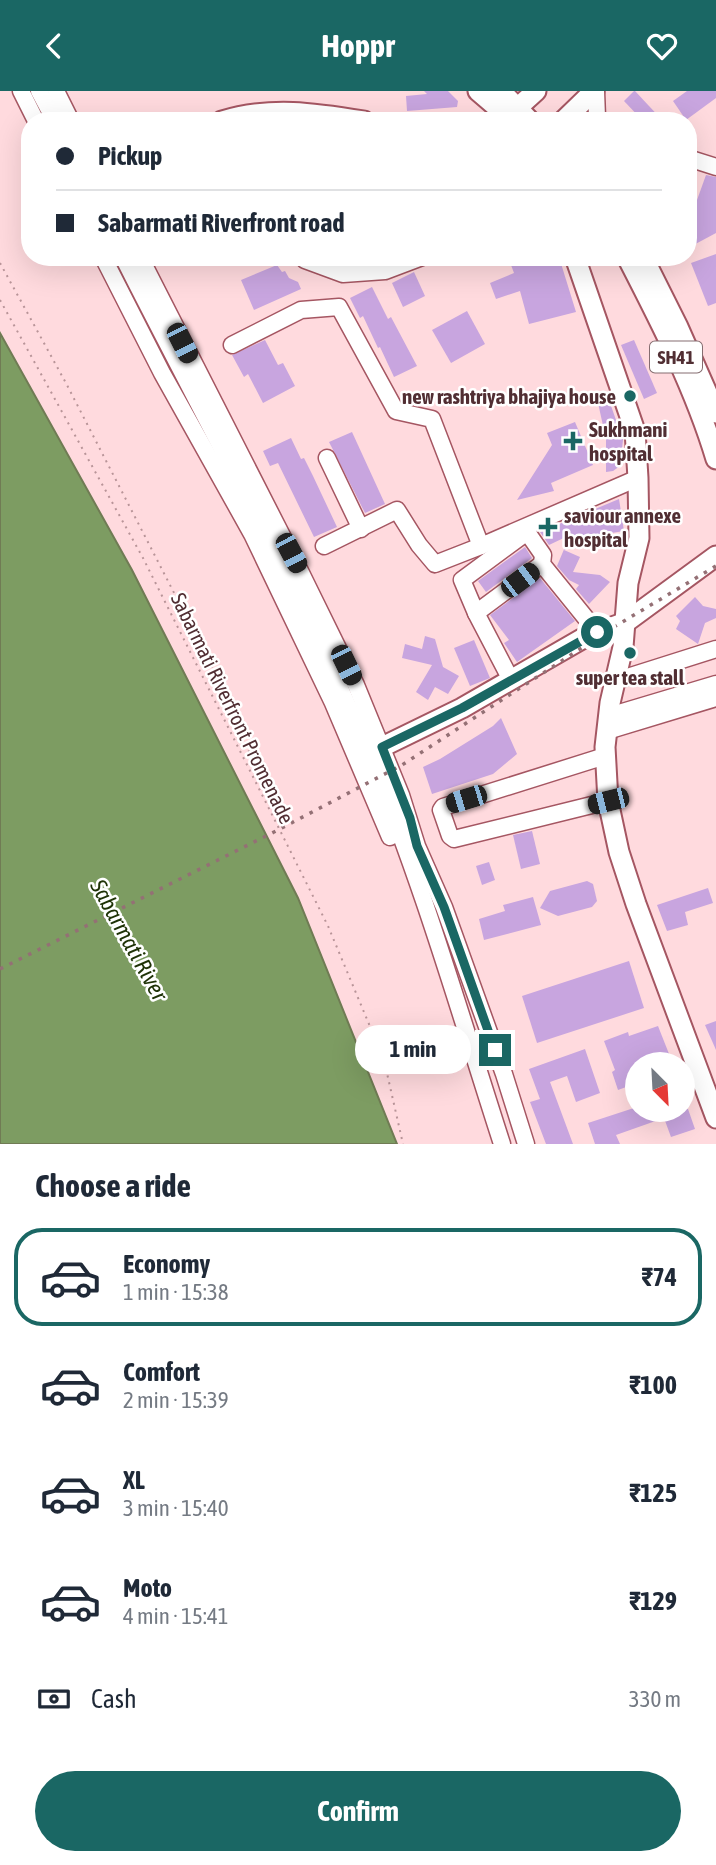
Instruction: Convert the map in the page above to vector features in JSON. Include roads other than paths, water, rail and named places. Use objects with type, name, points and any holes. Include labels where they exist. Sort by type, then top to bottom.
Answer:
[{"type":"main road","points":[[478,91],[508,112]]},
{"type":"main road","points":[[501,91],[512,112]]},
{"type":"main road","points":[[519,112],[536,91]]},
{"type":"main road","points":[[573,112],[595,91]]},
{"type":"main road","points":[[578,266],[635,431],[638,478],[639,538],[628,583],[624,647],[608,723],[608,801],[619,852],[636,904],[716,1118]]},
{"type":"main road","name":"SH41","points":[[632,266],[704,419],[716,460]]},
{"type":"main road","points":[[648,266],[716,413]]},
{"type":"main road","points":[[382,747],[462,708],[597,632],[626,622],[716,556]]},
{"type":"street","points":[[56,91],[66,112]]},
{"type":"street","points":[[595,91],[597,112]]},
{"type":"street","points":[[30,92],[34,112]]},
{"type":"street","points":[[30,92],[47,112]]},
{"type":"street","points":[[697,161],[716,167]]},
{"type":"street","points":[[108,266],[162,373],[252,534],[334,703],[393,844],[407,852]]},
{"type":"street","points":[[128,266],[330,667],[370,757],[407,852],[502,1144]]},
{"type":"street","points":[[145,266],[356,685],[410,818],[417,846],[444,907],[526,1144]]},
{"type":"street","points":[[321,266],[343,274],[385,271],[398,266]]},
{"type":"street","points":[[232,345],[301,310],[339,307],[396,411],[432,419],[481,546]]},
{"type":"street","points":[[327,458],[361,529]]},
{"type":"street","points":[[324,546],[397,510],[419,545],[435,564],[638,478]]},
{"type":"street","points":[[511,680],[462,580],[527,531],[543,555],[542,563],[597,632]]},
{"type":"street","points":[[476,613],[542,563]]},
{"type":"street","points":[[615,681],[716,649]]},
{"type":"street","points":[[608,723],[716,684]]},
{"type":"street","points":[[608,723],[716,698]]},
{"type":"street","points":[[606,757],[443,807],[442,810],[450,836],[454,839],[608,801]]},
{"type":"water","name":"Sabarmati River","points":[[0,333],[132,570],[298,898],[397,1144],[0,1144]]},
{"type":"railway","points":[[0,969],[402,765],[609,630],[716,566]]},
{"type":"place","name":"new rashtriya bhajiya house","points":[[630,396]]},
{"type":"place","name":"Sukhmani hospital","points":[[573,441]]},
{"type":"place","name":"saviour annexe hospital","points":[[548,527]]},
{"type":"place","name":"super tea stall","points":[[630,653]]}]
